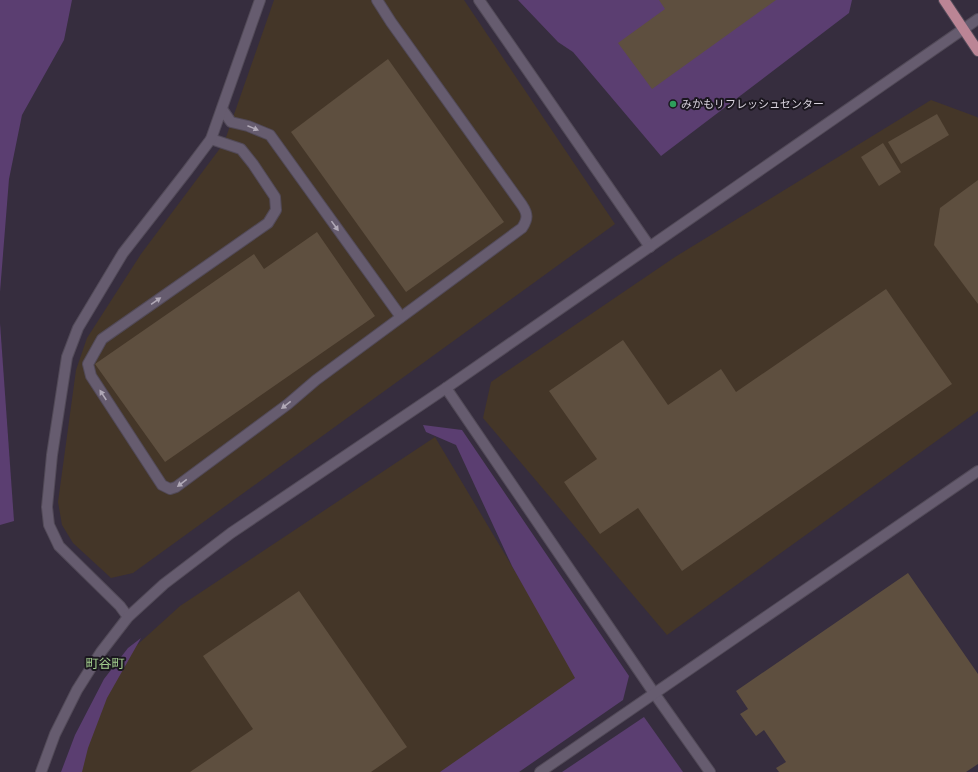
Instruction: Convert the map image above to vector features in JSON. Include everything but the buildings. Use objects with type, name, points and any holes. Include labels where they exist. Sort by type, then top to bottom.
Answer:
[{"type":"main road","points":[[944,0],[978,51]]},
{"type":"street","points":[[128,616],[120,606],[59,546],[49,525],[47,507],[52,455],[67,357],[78,328],[123,253],[211,139],[260,0]]},
{"type":"street","points":[[211,139],[241,149],[275,197],[276,210],[268,223],[102,339],[88,364],[91,376],[162,485],[170,489],[176,487],[282,408],[316,380],[522,228],[527,221],[527,213],[391,22],[377,0]]},
{"type":"street","points":[[479,0],[650,247]]},
{"type":"street","points":[[41,772],[55,734],[76,690],[101,652],[128,616],[164,584],[231,533],[446,388],[978,19]]},
{"type":"street","points":[[222,109],[232,122],[248,126],[270,135],[401,317]]},
{"type":"street","points":[[446,388],[654,693],[710,772]]},
{"type":"street","points":[[540,772],[807,590],[978,471]]},
{"type":"shaded area","points":[[0,0],[72,0],[64,40],[22,115],[9,179],[0,292]]},
{"type":"shaded area","points":[[274,0],[464,0],[615,224],[133,573],[111,578],[73,543],[62,525],[58,502],[76,370],[87,338],[141,254],[224,143]]},
{"type":"shaded area","name":"みかもリフレッシュセンター","points":[[518,0],[852,0],[849,13],[661,156],[573,52],[558,42]]},
{"type":"shaded area","points":[[931,100],[978,118],[978,411],[667,635],[483,418],[491,382],[675,257]]},
{"type":"shaded area","points":[[0,323],[14,521],[0,525]]},
{"type":"shaded area","points":[[423,425],[462,430],[629,676],[623,700],[519,772],[440,772],[575,678],[512,566],[456,445],[426,432]]},
{"type":"shaded area","points":[[435,437],[581,682],[447,772],[77,772],[85,738],[126,655],[180,606]]},
{"type":"shaded area","points":[[141,638],[107,698],[88,748],[82,772],[61,772],[75,735],[104,679],[128,648]]},
{"type":"shaded area","points":[[644,717],[683,772],[562,772]]},
{"type":"place","name":"みかもリフレッシュセンター","points":[[673,104]]},
{"type":"district","name":"町谷町","points":[[105,663]]}]
